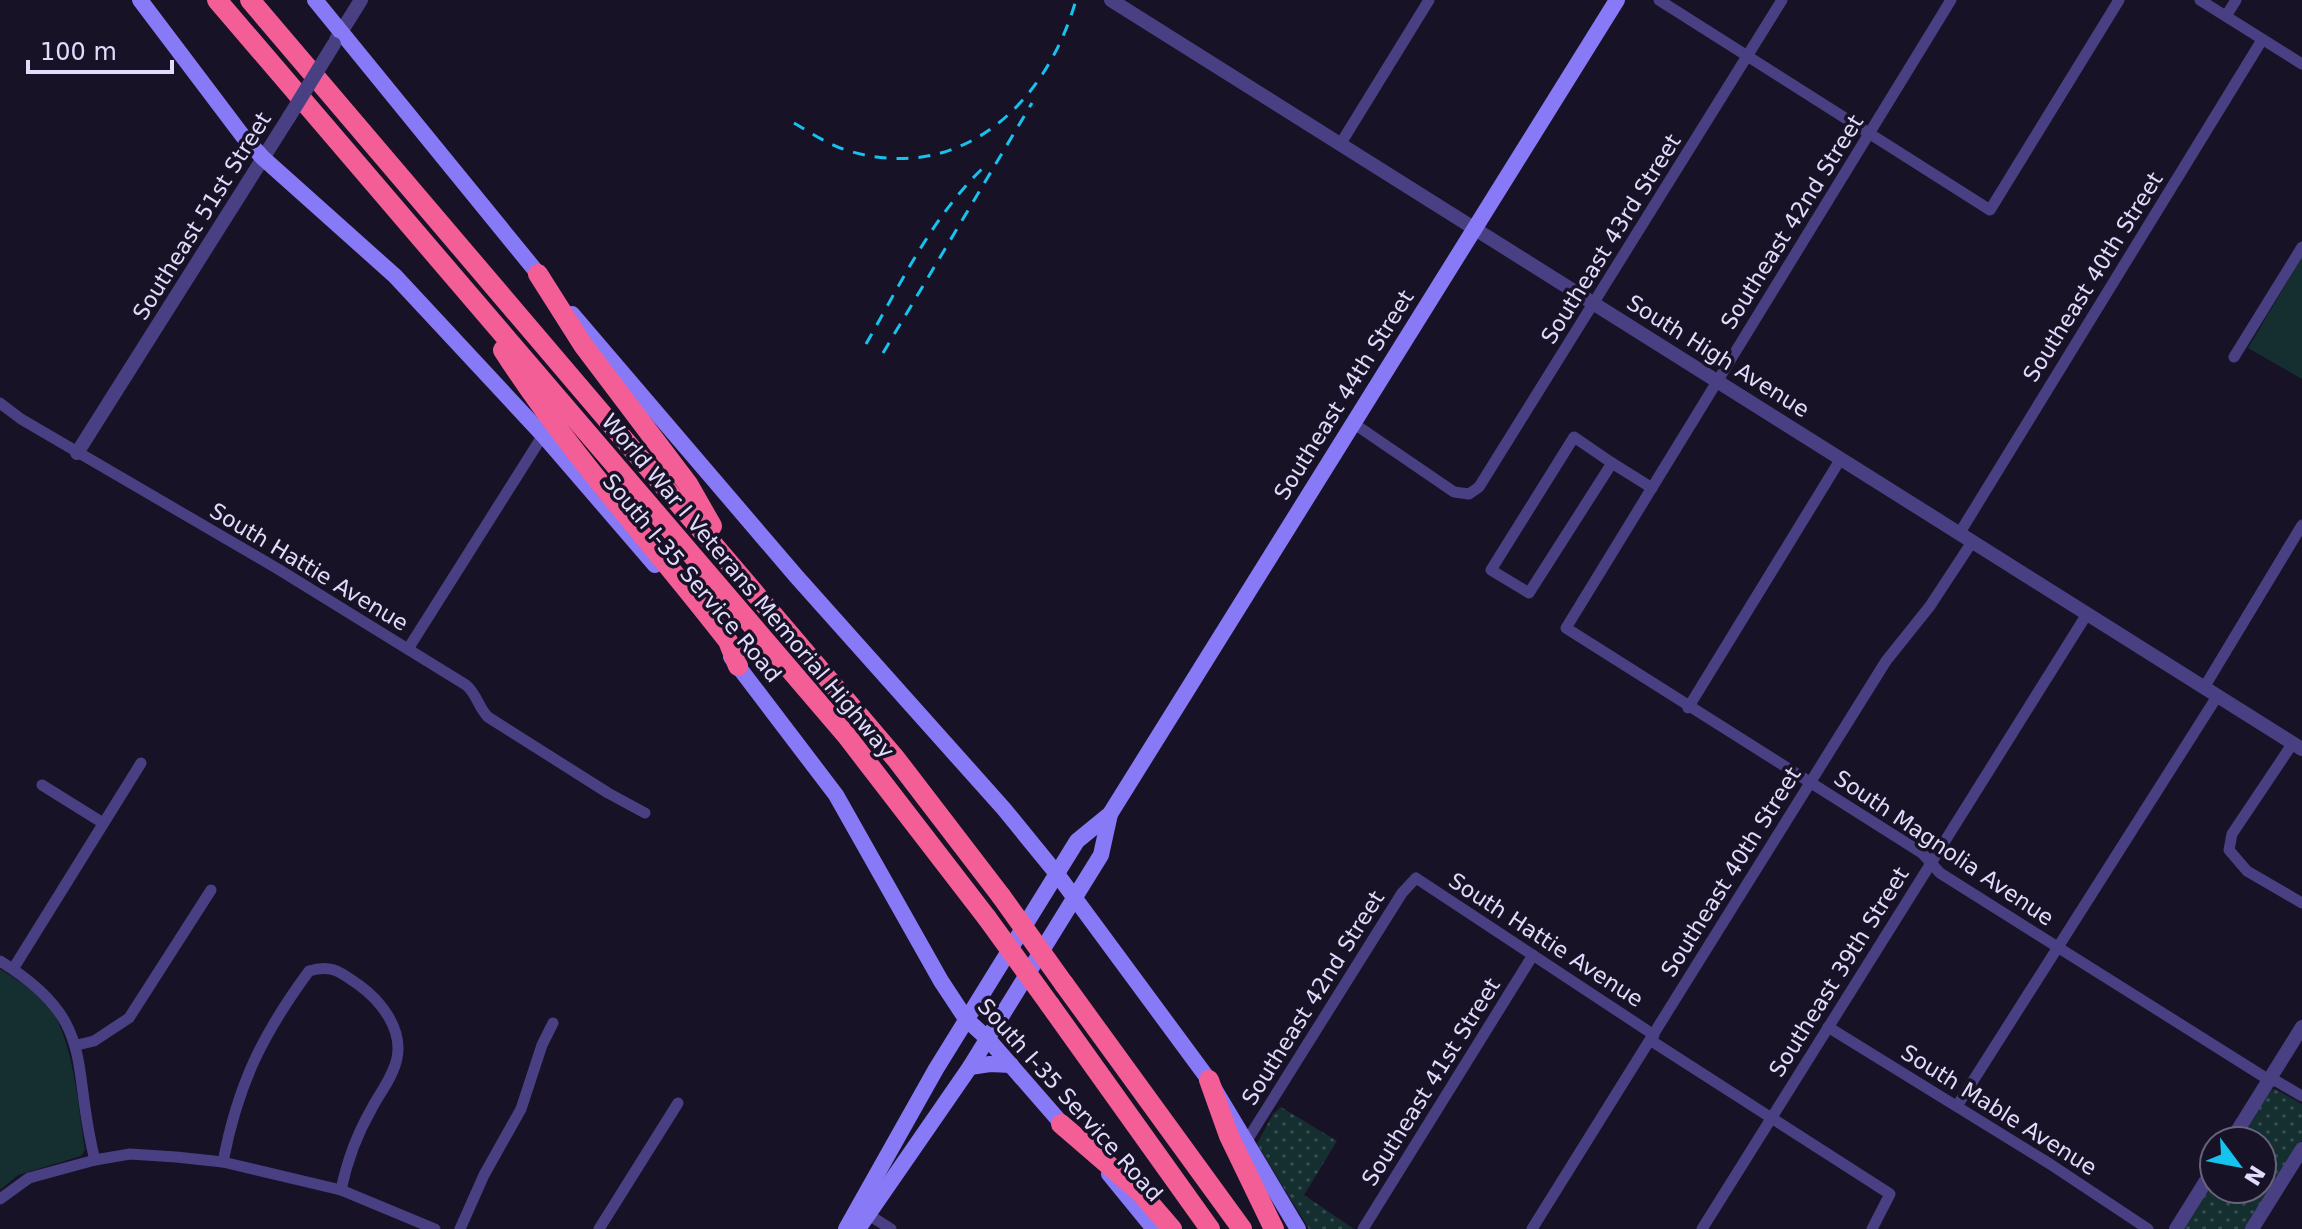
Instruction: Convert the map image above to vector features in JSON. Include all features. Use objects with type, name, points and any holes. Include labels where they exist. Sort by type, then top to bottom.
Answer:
[{"type":"highway","name":"World War I Veterans Memorial Highway","points":[[217,0],[846,735],[987,918],[1210,1229]]},
{"type":"highway","name":"World War I Veterans Memorial Highway","points":[[250,0],[896,759],[1001,896],[1242,1229]]},
{"type":"highway","points":[[538,274],[583,345],[688,484],[733,565]]},
{"type":"highway","points":[[459,283],[528,389],[728,641],[738,666]]},
{"type":"highway","points":[[1209,1080],[1229,1136],[1274,1229]]},
{"type":"highway","points":[[1061,1124],[1141,1193],[1172,1229]]},
{"type":"main road","name":"South I-35 Service Road","points":[[140,0],[263,158],[395,276],[543,435],[738,666],[836,795],[941,981],[966,1019],[988,1039],[1109,1174],[1154,1229]]},
{"type":"main road","points":[[315,0],[338,38],[538,274],[796,576],[1057,874],[1209,1080],[1298,1229]]},
{"type":"main road","name":"Southeast 44th Street","points":[[858,1229],[863,1211],[966,1019],[1077,841],[1110,814],[1617,0]]},
{"type":"main road","name":"Southeast 44th Street","points":[[846,1229],[863,1211],[988,1039],[1101,855],[1110,814]]},
{"type":"main road","points":[[1036,848],[1057,852],[1077,841]]},
{"type":"main road","points":[[970,1067],[1011,1065]]},
{"type":"street","name":"Southeast 51st Street","points":[[77,453],[361,0]]},
{"type":"street","name":"South High Avenue","points":[[1111,0],[2298,746]]},
{"type":"street","points":[[1341,143],[1429,0]]},
{"type":"street","points":[[1659,0],[1990,210],[2119,0]]},
{"type":"street","name":"Southeast 43rd Street","points":[[1353,423],[1454,492],[1469,494],[1479,487],[1782,0]]},
{"type":"street","name":"Southeast 42nd Street","points":[[1566,628],[1951,0]]},
{"type":"street","points":[[2200,0],[2302,64]]},
{"type":"street","points":[[2226,16],[2236,0]]},
{"type":"street","name":"Southeast 40th Street","points":[[1959,534],[2262,40]]},
{"type":"street","points":[[2234,357],[2302,247]]},
{"type":"street","name":"South Hattie Avenue","points":[[0,403],[77,453],[278,569],[408,649],[475,692],[479,708],[488,717],[645,813]]},
{"type":"street","points":[[408,649],[543,435]]},
{"type":"street","points":[[1612,463],[1529,593],[1491,570],[1574,437],[1652,488]]},
{"type":"street","points":[[1688,708],[1840,460]]},
{"type":"street","points":[[1957,1106],[2058,949],[2211,690],[2302,525]]},
{"type":"street","name":"Southeast 40th Street","points":[[1532,1229],[1886,661],[1930,606],[1972,542]]},
{"type":"street","name":"Southeast 39th Street","points":[[1702,1229],[2087,614]]},
{"type":"street","name":"South Magnolia Avenue","points":[[1566,628],[1688,708],[1922,853],[1940,873],[2058,949],[2269,1080],[2302,1096]]},
{"type":"street","points":[[2298,746],[2232,834],[2229,850],[2247,871],[2302,903]]},
{"type":"street","points":[[13,969],[141,763]]},
{"type":"street","points":[[42,785],[103,823]]},
{"type":"street","name":"Southeast 42nd Street","points":[[1246,1142],[1402,893],[1416,878]]},
{"type":"street","name":"South Hattie Avenue","points":[[1416,878],[1771,1118],[1890,1194],[1872,1229]]},
{"type":"street","points":[[77,1045],[94,1041],[129,1018],[211,890]]},
{"type":"street","name":"Southeast 41st Street","points":[[1363,1229],[1533,955]]},
{"type":"street","points":[[0,961],[40,989],[65,1018],[77,1045],[95,1160]]},
{"type":"street","points":[[223,1162],[239,1094],[249,1068],[309,971],[325,966],[341,972],[375,996],[397,1037],[397,1059],[358,1135],[345,1167],[341,1190]]},
{"type":"street","points":[[460,1229],[484,1175],[521,1109],[542,1045],[553,1023]]},
{"type":"street","name":"South Mable Avenue","points":[[1828,1027],[2148,1229]]},
{"type":"street","points":[[2241,1125],[2302,1027]]},
{"type":"street","points":[[599,1229],[678,1103]]},
{"type":"street","points":[[2252,1229],[2302,1149]]},
{"type":"street","points":[[0,1199],[29,1178],[130,1154],[223,1162],[341,1190],[435,1229]]},
{"type":"street","points":[[2176,1229],[2198,1194]]},
{"type":"street","points":[[863,1211],[891,1229]]},
{"type":"green space","points":[[2302,257],[2302,379],[2248,348]]},
{"type":"green space","points":[[0,969],[38,996],[57,1021],[70,1056],[85,1150],[81,1156],[18,1175],[0,1190]]},
{"type":"green space","points":[[2275,1089],[2302,1104],[2302,1140],[2278,1178],[2278,1125],[2245,1125],[2269,1090]]},
{"type":"green space","points":[[1281,1107],[1337,1141],[1304,1195],[1354,1229],[1309,1229],[1257,1144],[1273,1114]]},
{"type":"green space","points":[[2198,1200],[2198,1205],[2261,1205],[2246,1229],[2180,1229]]},
{"type":"railway","points":[[794,123],[849,151],[890,158],[928,156],[963,145],[994,127],[1021,102],[1044,72],[1062,38],[1076,0]]},
{"type":"railway","points":[[883,353],[1032,103]]},
{"type":"railway","points":[[866,344],[934,228],[966,185],[985,166]]}]
